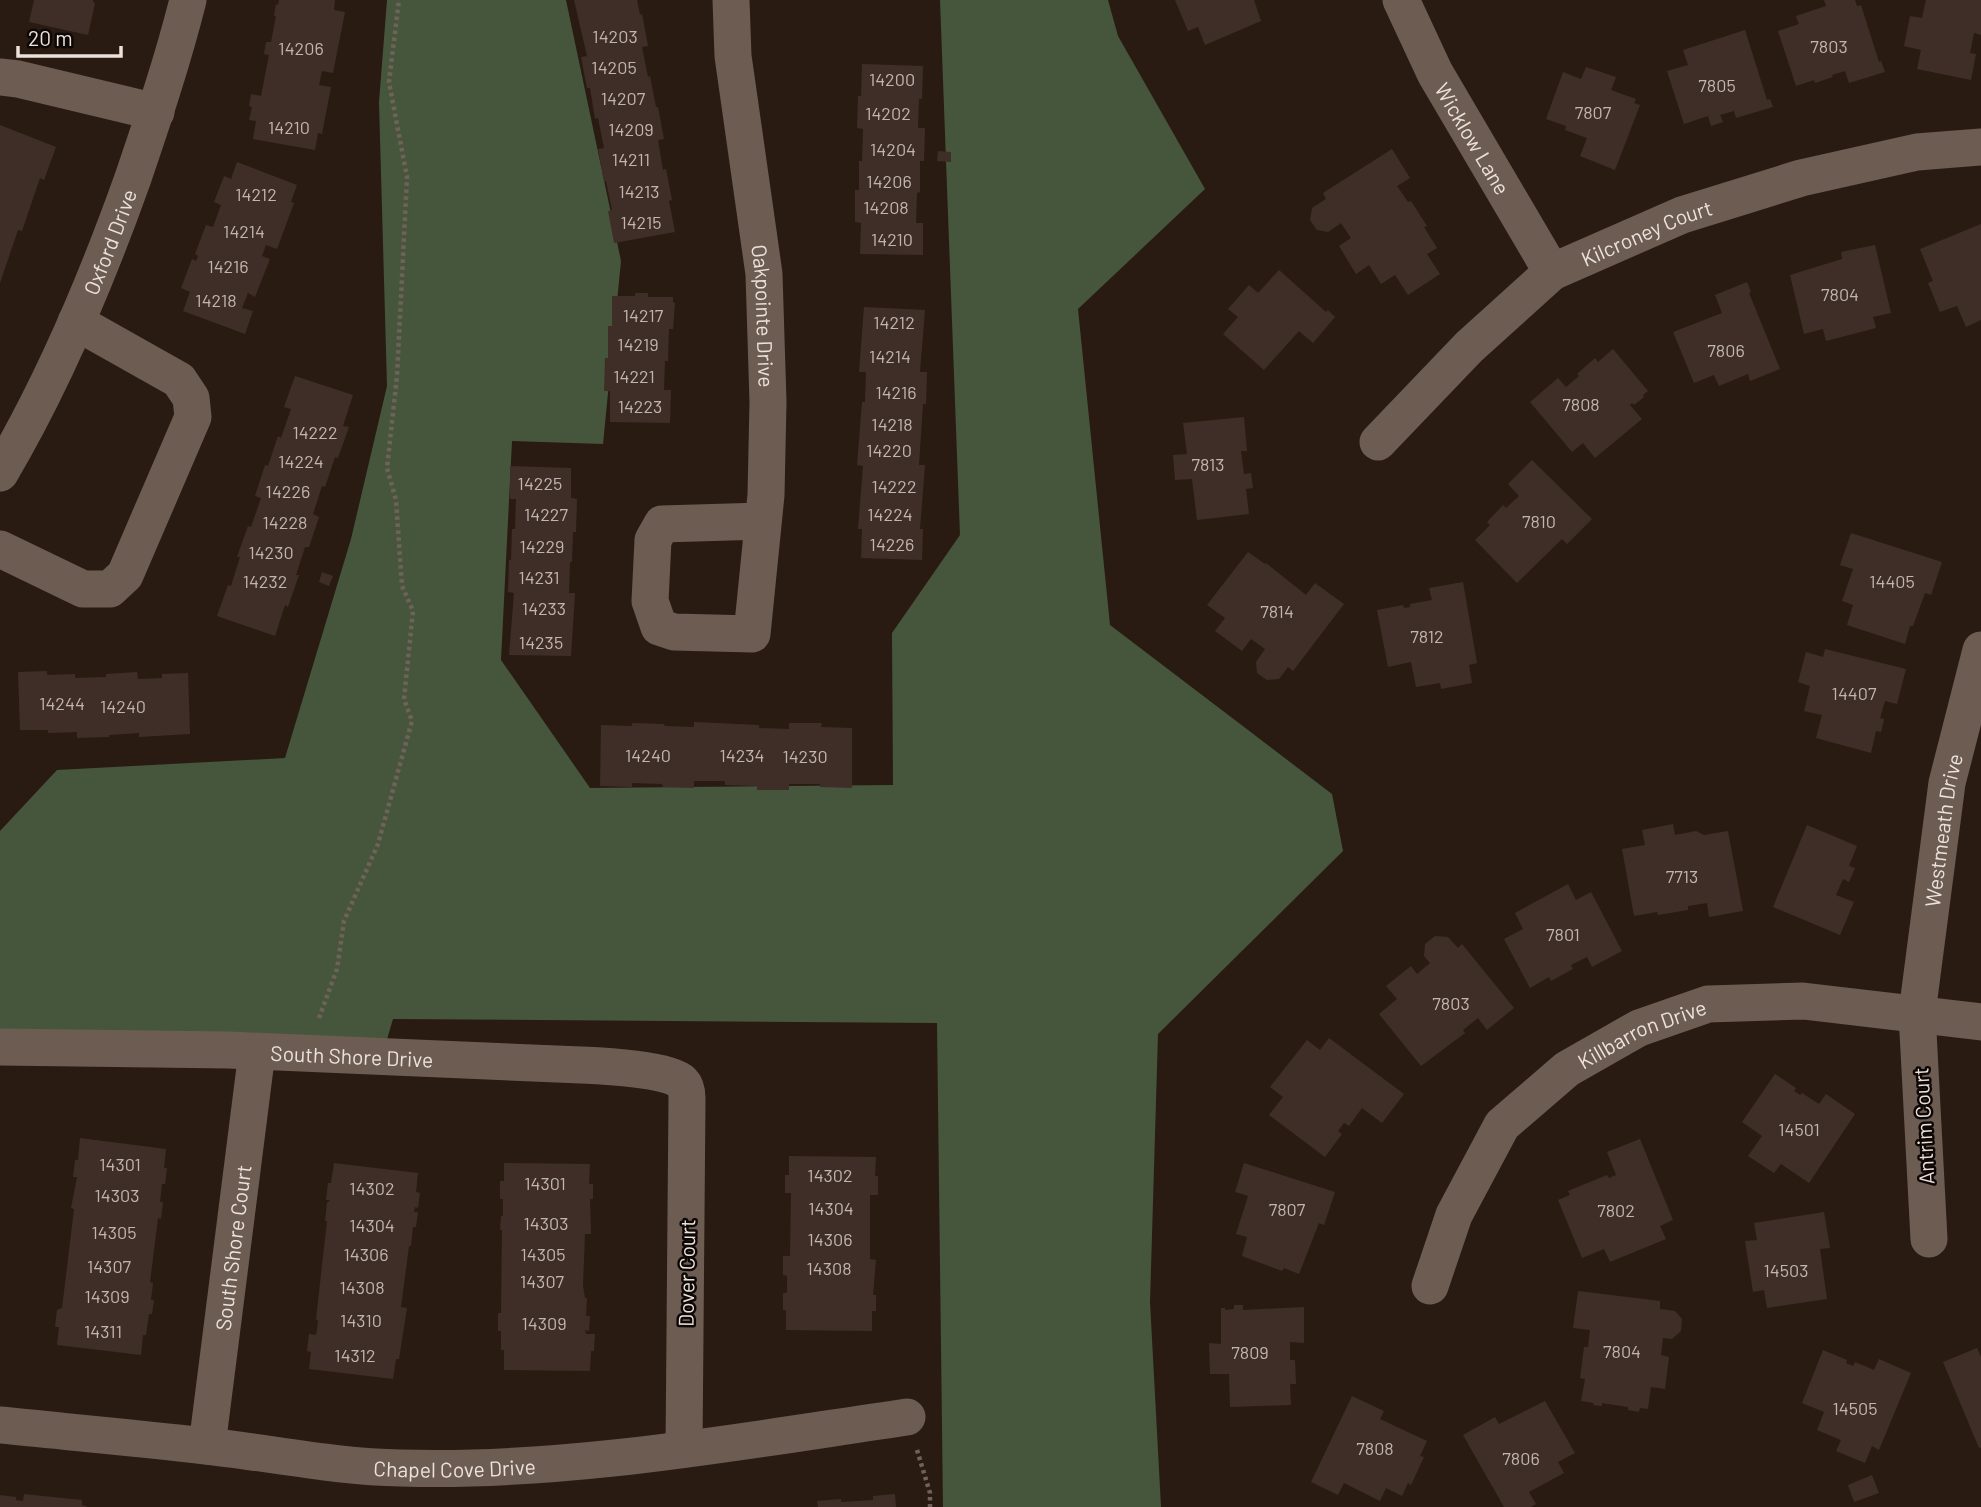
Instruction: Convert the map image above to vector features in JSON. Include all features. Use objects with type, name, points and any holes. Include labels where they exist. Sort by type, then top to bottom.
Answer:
[{"type":"street","name":"Oxford Drive","points":[[0,473],[50,379],[115,229],[156,112],[188,0]]},
{"type":"street","name":"Oakpointe Drive","points":[[731,0],[733,56],[764,274],[768,401],[763,521],[752,634],[674,632],[659,627],[650,601],[653,540],[662,524],[763,521]]},
{"type":"street","name":"Wicklow Lane","points":[[1401,0],[1435,73],[1552,272]]},
{"type":"street","points":[[0,77],[156,112]]},
{"type":"street","name":"Kilcroney Court","points":[[1378,442],[1469,347],[1552,272],[1682,215],[1801,178],[1917,152],[1981,147]]},
{"type":"street","points":[[0,549],[83,589],[110,589],[125,575],[193,416],[191,398],[179,380],[76,322]]},
{"type":"street","name":"Westmeath Drive","points":[[1917,1013],[1947,783],[1981,650]]},
{"type":"street","name":"Killbarron Drive","points":[[1430,1286],[1454,1215],[1502,1125],[1567,1069],[1639,1028],[1708,1004],[1803,1001],[1981,1022]]},
{"type":"street","name":"Antrim Court","points":[[1917,1013],[1929,1239]]},
{"type":"street","name":"South Shore Drive","points":[[0,1046],[257,1052],[620,1068],[663,1074],[679,1080],[684,1085],[687,1098]]},
{"type":"street","name":"South Shore Court","points":[[207,1446],[257,1052]]},
{"type":"street","name":"Dover Court","points":[[684,1449],[687,1098]]},
{"type":"street","name":"Chapel Cove Drive","points":[[0,1425],[207,1446],[354,1466],[401,1468],[562,1462],[684,1449],[907,1417]]},
{"type":"path","points":[[306,1054],[337,969],[344,921],[378,844],[412,721],[404,699],[413,611],[402,586],[396,500],[387,468],[397,376],[407,177],[389,82],[399,0]]},
{"type":"path","points":[[907,1417],[930,1493],[930,1507]]},
{"type":"green space","points":[[387,0],[566,0],[621,261],[603,444],[512,441],[501,660],[590,788],[893,785],[892,633],[960,535],[940,0],[1108,0],[1118,36],[1205,189],[1078,309],[1110,625],[1332,794],[1343,851],[1158,1034],[1150,1302],[1161,1507],[943,1507],[937,1023],[393,1019],[382,1056],[0,1047],[0,831],[57,770],[285,758],[351,539],[387,386],[379,102]]},
{"type":"building","points":[[34,0],[93,0],[95,3],[88,35],[29,22]]},
{"type":"building","points":[[279,0],[335,0],[334,10],[345,12],[333,73],[322,71],[319,85],[331,87],[322,134],[318,133],[315,150],[253,139],[256,121],[249,120],[251,94],[261,96],[269,55],[264,54],[266,42],[271,42],[276,4],[278,5]]},
{"type":"building","points":[[574,0],[637,0],[648,46],[642,47],[664,139],[658,140],[672,200],[669,201],[675,232],[614,243],[608,211],[612,210],[598,149],[604,148],[598,118],[595,119],[590,88],[587,88],[581,57],[587,56]]},
{"type":"building","points":[[1175,0],[1254,0],[1261,21],[1205,45],[1198,27],[1188,31]]},
{"type":"building","points":[[1824,0],[1855,0],[1857,6],[1861,5],[1879,62],[1881,61],[1885,72],[1849,83],[1845,71],[1815,83],[1814,80],[1796,86],[1778,31],[1799,24],[1796,16],[1826,6]]},
{"type":"building","points":[[1926,0],[1981,0],[1981,35],[1974,33],[1970,53],[1976,54],[1971,80],[1917,69],[1921,50],[1904,46],[1910,16],[1922,18]]},
{"type":"building","points":[[1745,30],[1767,100],[1770,99],[1773,107],[1736,118],[1734,111],[1720,115],[1723,122],[1711,126],[1708,116],[1684,124],[1667,71],[1688,65],[1683,50]]},
{"type":"building","points":[[862,64],[923,66],[918,128],[925,128],[924,161],[920,161],[916,223],[923,223],[923,255],[860,254],[861,223],[855,222],[855,190],[859,190],[859,161],[862,161],[863,129],[857,128]]},
{"type":"building","points":[[1586,67],[1616,77],[1611,90],[1636,99],[1634,103],[1640,105],[1615,170],[1580,156],[1587,138],[1546,119],[1563,72],[1581,79]]},
{"type":"building","points":[[0,125],[56,147],[44,180],[40,178],[22,231],[18,230],[0,283]]},
{"type":"building","points":[[1392,149],[1410,178],[1397,186],[1408,202],[1411,201],[1427,226],[1424,227],[1437,248],[1427,254],[1440,274],[1408,295],[1395,275],[1381,284],[1369,265],[1356,274],[1339,246],[1351,238],[1341,223],[1328,232],[1317,230],[1310,220],[1312,208],[1326,199],[1323,193]]},
{"type":"building","points":[[938,151],[951,152],[951,162],[937,161]]},
{"type":"building","points":[[237,162],[297,185],[291,202],[294,203],[277,249],[266,245],[262,256],[270,259],[255,297],[248,293],[242,308],[253,311],[245,334],[183,311],[190,292],[181,288],[192,259],[196,261],[198,256],[195,254],[206,225],[213,227],[221,205],[214,202],[224,176],[231,179]]},
{"type":"building","points":[[1981,224],[1981,320],[1966,327],[1957,306],[1940,312],[1928,283],[1933,281],[1920,249]]},
{"type":"building","points":[[1875,245],[1891,313],[1873,317],[1876,328],[1826,341],[1823,329],[1804,334],[1790,275],[1842,259],[1841,252]]},
{"type":"building","points":[[1279,270],[1335,317],[1313,343],[1299,331],[1264,370],[1223,334],[1238,317],[1228,309],[1249,285],[1258,293]]},
{"type":"building","points":[[1747,282],[1780,369],[1750,381],[1748,374],[1719,386],[1714,375],[1694,383],[1673,332],[1722,313],[1715,295]]},
{"type":"building","points":[[635,293],[648,293],[648,297],[673,297],[675,303],[673,329],[669,329],[668,361],[665,361],[664,390],[671,390],[670,423],[610,422],[610,391],[604,391],[608,326],[612,326],[612,296],[635,296]]},
{"type":"building","points":[[864,307],[925,310],[920,372],[927,372],[919,465],[925,465],[920,529],[923,529],[922,560],[861,558],[862,529],[858,529],[863,466],[857,465],[862,402],[865,402],[866,372],[859,372]]},
{"type":"building","points":[[1613,349],[1648,391],[1634,405],[1630,405],[1642,419],[1595,458],[1583,443],[1572,452],[1530,402],[1558,378],[1566,387],[1595,358],[1598,362]]},
{"type":"building","points":[[295,376],[353,395],[343,426],[349,427],[325,487],[322,486],[313,514],[319,517],[309,547],[305,547],[296,575],[299,575],[275,636],[217,616],[228,585],[231,586],[240,557],[237,557],[261,498],[255,496],[265,465],[268,466],[278,436],[281,438],[291,409],[284,407]]},
{"type":"building","points":[[1244,417],[1247,451],[1241,451],[1244,474],[1251,473],[1253,488],[1246,489],[1249,514],[1197,520],[1192,479],[1175,480],[1173,455],[1187,454],[1183,423]]},
{"type":"building","points":[[1532,460],[1592,519],[1567,544],[1562,539],[1517,583],[1475,540],[1490,525],[1487,522],[1503,505],[1506,508],[1519,496],[1508,484]]},
{"type":"building","points":[[510,466],[571,468],[571,498],[577,499],[576,532],[573,532],[570,562],[569,593],[575,593],[571,656],[509,655],[514,593],[508,592],[509,560],[512,529],[515,529],[516,499],[510,499]]},
{"type":"building","points":[[1851,533],[1942,562],[1931,595],[1925,593],[1905,644],[1847,625],[1853,605],[1842,601],[1853,569],[1840,565]]},
{"type":"building","points":[[1248,552],[1306,595],[1315,583],[1344,604],[1293,671],[1288,667],[1279,679],[1267,680],[1257,673],[1256,662],[1265,649],[1251,639],[1242,651],[1215,631],[1225,618],[1207,605]]},
{"type":"building","points":[[322,572],[333,576],[329,586],[319,582]]},
{"type":"building","points":[[1463,582],[1477,663],[1469,665],[1472,683],[1441,689],[1440,683],[1416,687],[1411,662],[1388,667],[1377,610],[1403,605],[1404,608],[1410,607],[1410,604],[1432,600],[1429,588]]},
{"type":"building","points":[[1825,649],[1906,669],[1897,704],[1885,701],[1880,718],[1884,719],[1881,732],[1876,731],[1871,753],[1816,738],[1822,715],[1804,711],[1810,686],[1798,682],[1806,652],[1823,657]]},
{"type":"building","points":[[47,671],[47,675],[75,674],[77,678],[137,672],[138,679],[162,678],[162,674],[188,673],[190,734],[139,737],[139,733],[77,738],[77,732],[20,730],[18,672]]},
{"type":"building","points":[[694,722],[789,729],[789,723],[822,723],[821,727],[852,728],[852,788],[789,784],[789,790],[757,790],[757,786],[725,785],[725,781],[694,781],[694,788],[632,783],[632,787],[600,786],[601,725],[632,726],[632,723],[694,727]]},
{"type":"building","points":[[1673,824],[1675,835],[1696,831],[1704,835],[1728,831],[1743,911],[1709,917],[1707,903],[1688,906],[1688,910],[1634,916],[1622,849],[1645,845],[1642,830]]},
{"type":"building","points":[[1807,825],[1857,846],[1849,866],[1855,868],[1849,882],[1843,879],[1836,895],[1854,902],[1840,935],[1773,907]]},
{"type":"building","points":[[1568,884],[1576,900],[1591,892],[1622,951],[1592,967],[1587,957],[1571,965],[1573,969],[1551,981],[1549,977],[1530,988],[1504,939],[1523,929],[1515,913]]},
{"type":"building","points":[[1435,936],[1448,937],[1458,948],[1462,944],[1514,1008],[1487,1030],[1478,1018],[1463,1030],[1465,1033],[1421,1066],[1379,1014],[1397,999],[1386,986],[1411,966],[1417,974],[1430,963],[1424,956],[1425,944]]},
{"type":"building","points":[[1329,1038],[1404,1094],[1382,1123],[1362,1108],[1349,1126],[1344,1123],[1338,1131],[1342,1134],[1325,1157],[1269,1115],[1283,1097],[1270,1087],[1307,1040],[1320,1050]]},
{"type":"building","points":[[1775,1074],[1796,1088],[1794,1091],[1800,1095],[1802,1093],[1819,1104],[1826,1094],[1855,1114],[1809,1183],[1781,1164],[1774,1173],[1748,1156],[1762,1136],[1742,1122]]},
{"type":"building","points":[[80,1138],[166,1149],[164,1168],[167,1168],[165,1184],[162,1184],[161,1219],[158,1218],[150,1282],[153,1283],[151,1300],[154,1300],[146,1335],[143,1335],[141,1355],[57,1345],[59,1327],[55,1327],[57,1310],[62,1308],[74,1209],[71,1208],[77,1177],[73,1177]]},
{"type":"building","points":[[1640,1139],[1673,1220],[1660,1226],[1666,1239],[1610,1262],[1604,1249],[1582,1258],[1558,1200],[1570,1195],[1568,1191],[1607,1175],[1609,1178],[1616,1175],[1607,1152]]},
{"type":"building","points":[[789,1156],[876,1157],[878,1195],[870,1195],[870,1259],[876,1260],[873,1295],[876,1295],[876,1311],[872,1311],[872,1331],[786,1330],[783,1293],[787,1293],[787,1276],[783,1275],[783,1256],[790,1256],[791,1193],[785,1193]]},
{"type":"building","points":[[334,1163],[418,1173],[416,1192],[420,1193],[418,1208],[415,1207],[414,1212],[418,1212],[409,1246],[401,1307],[407,1308],[393,1379],[309,1369],[309,1334],[316,1335],[317,1330],[325,1221],[327,1203],[330,1200],[326,1200]]},
{"type":"building","points":[[504,1163],[590,1164],[589,1184],[593,1184],[593,1199],[590,1199],[591,1234],[585,1234],[583,1285],[587,1298],[586,1316],[590,1316],[589,1331],[585,1330],[586,1334],[595,1334],[590,1371],[504,1370],[498,1313],[501,1313],[500,1230],[503,1216],[500,1181],[504,1181]]},
{"type":"building","points":[[1244,1163],[1335,1192],[1324,1225],[1319,1223],[1299,1274],[1284,1268],[1282,1271],[1242,1256],[1247,1237],[1236,1234],[1248,1196],[1235,1192]]},
{"type":"building","points":[[1824,1212],[1830,1248],[1820,1249],[1827,1299],[1767,1308],[1764,1290],[1753,1292],[1745,1241],[1757,1240],[1754,1223]]},
{"type":"building","points":[[1578,1291],[1660,1301],[1660,1309],[1675,1311],[1682,1319],[1681,1331],[1672,1339],[1663,1338],[1661,1355],[1669,1357],[1665,1389],[1651,1387],[1648,1409],[1640,1408],[1639,1412],[1628,1410],[1628,1407],[1602,1403],[1602,1406],[1593,1405],[1594,1403],[1581,1401],[1585,1379],[1580,1378],[1584,1347],[1588,1347],[1590,1330],[1573,1328]]},
{"type":"building","points":[[1234,1305],[1243,1305],[1243,1310],[1304,1307],[1304,1343],[1290,1342],[1290,1360],[1295,1360],[1296,1384],[1290,1384],[1291,1405],[1230,1407],[1229,1374],[1210,1374],[1209,1343],[1221,1344],[1221,1308],[1234,1309]]},
{"type":"building","points":[[1977,1348],[1981,1357],[1979,1448],[1943,1362]]},
{"type":"building","points":[[1823,1350],[1847,1360],[1846,1363],[1853,1366],[1855,1362],[1874,1370],[1879,1359],[1911,1373],[1879,1450],[1872,1446],[1865,1463],[1836,1451],[1841,1440],[1817,1430],[1824,1412],[1802,1403]]},
{"type":"building","points":[[1352,1396],[1384,1411],[1380,1419],[1427,1441],[1420,1456],[1424,1457],[1411,1485],[1408,1483],[1402,1496],[1386,1488],[1380,1501],[1344,1483],[1338,1495],[1311,1482]]},
{"type":"building","points":[[1545,1401],[1575,1453],[1558,1462],[1564,1473],[1529,1492],[1536,1504],[1531,1507],[1504,1507],[1463,1435],[1495,1417],[1499,1424]]},
{"type":"building","points":[[1872,1475],[1879,1493],[1854,1502],[1848,1485]]},
{"type":"building","points":[[24,1494],[82,1500],[82,1505],[88,1507],[0,1507],[0,1495],[16,1497],[16,1500],[23,1501]]},
{"type":"building","points":[[895,1494],[896,1507],[818,1507],[817,1501],[873,1500],[873,1496]]}]
